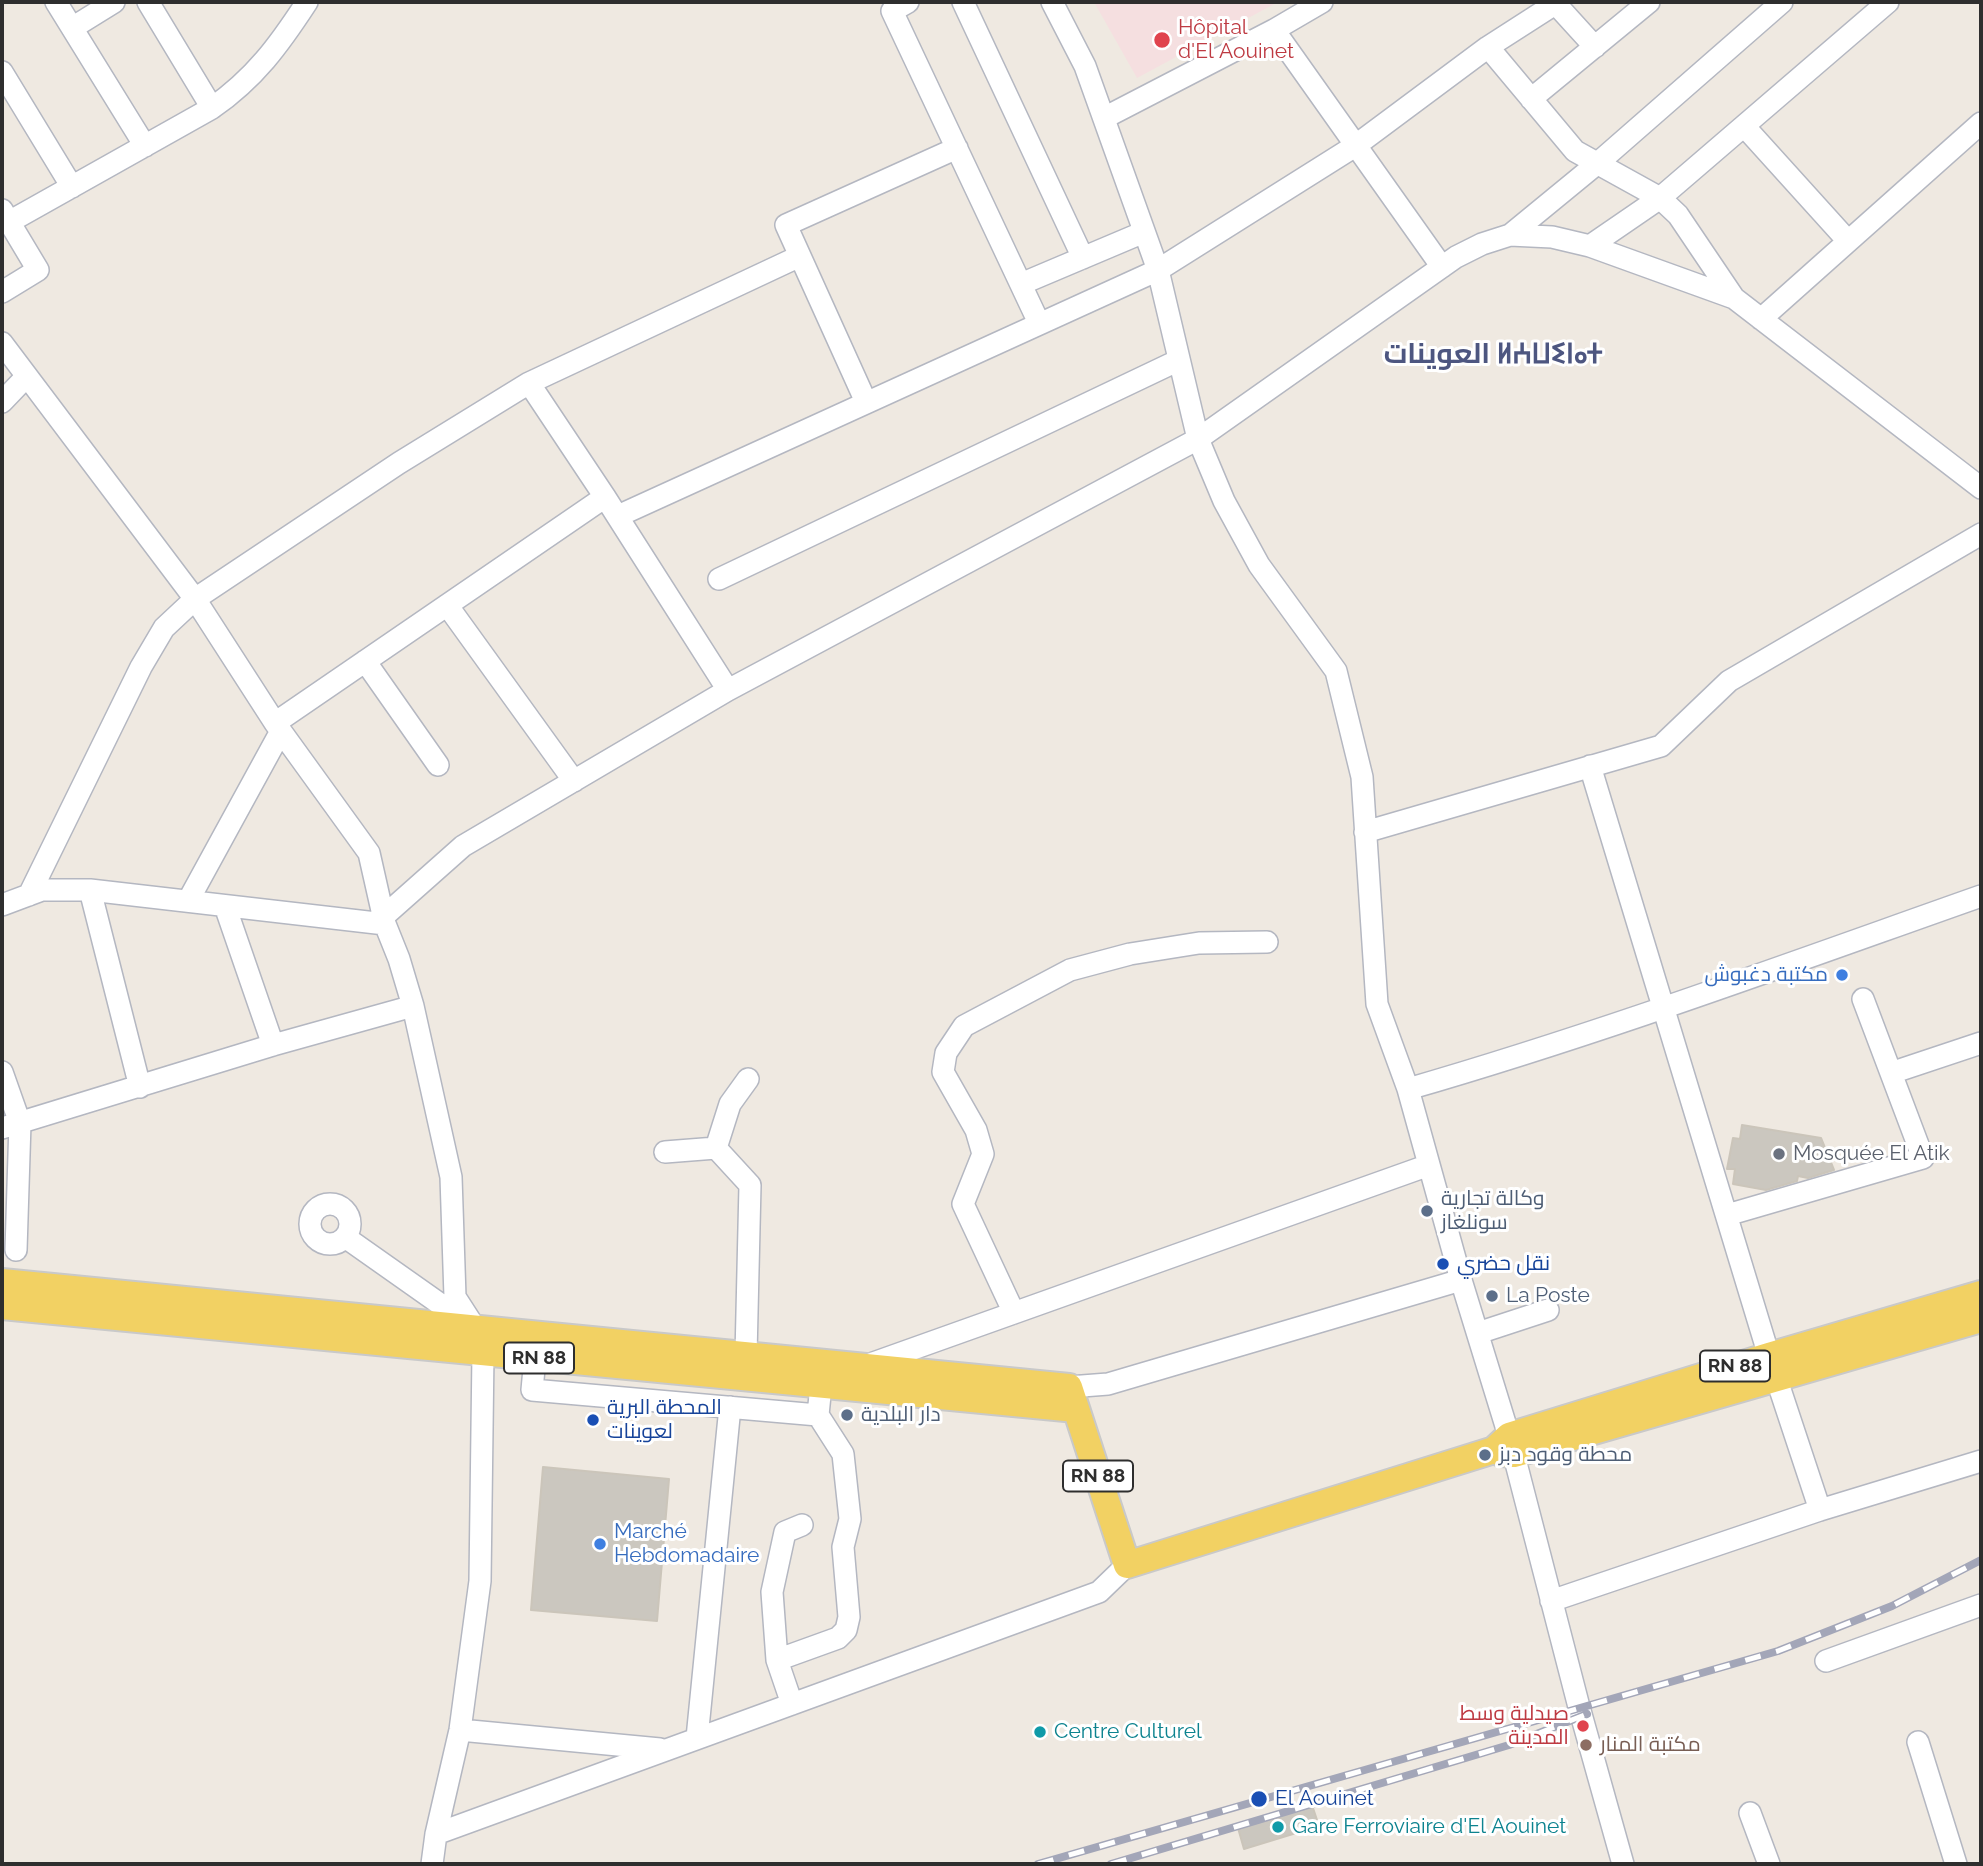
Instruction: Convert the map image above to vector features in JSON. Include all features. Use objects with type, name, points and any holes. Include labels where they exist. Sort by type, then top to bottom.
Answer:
[{"type":"main road","name":"RN 88","points":[[2,1282],[128,1307]]},
{"type":"main road","name":"RN 88","points":[[2,1306],[128,1307],[263,1320],[483,1353],[821,1385],[1073,1398]]},
{"type":"main road","name":"RN 88","points":[[1073,1398],[1127,1565],[1506,1446],[1970,1309]]},
{"type":"main road","name":"RN 88","points":[[263,1320],[475,1328],[863,1367],[1073,1398]]},
{"type":"street","points":[[56,2],[145,146]]},
{"type":"street","points":[[72,28],[114,2]]},
{"type":"street","points":[[148,2],[212,108]]},
{"type":"street","points":[[2,292],[38,270],[5,215],[72,187],[230,96],[260,68],[307,2]]},
{"type":"street","points":[[908,2],[892,11],[1039,323]]},
{"type":"street","points":[[963,2],[1083,258]]},
{"type":"street","points":[[1052,2],[1085,66],[1158,270],[1198,439],[1224,501],[1259,565],[1336,671],[1362,777],[1377,1004],[1408,1089],[1478,1333],[1506,1446],[1623,1864]]},
{"type":"street","points":[[1104,118],[1274,30],[1322,2]]},
{"type":"street","points":[[1531,99],[1650,2]]},
{"type":"street","points":[[1510,236],[1599,163],[1782,2]]},
{"type":"street","points":[[1590,246],[1660,198],[1888,2]]},
{"type":"street","points":[[618,516],[1158,270],[1355,146],[1488,47],[1555,3],[1595,47]]},
{"type":"street","points":[[1274,30],[1442,267]]},
{"type":"street","points":[[1488,47],[1575,151],[1660,198],[1678,215],[1734,298]]},
{"type":"street","points":[[2,72],[72,187]]},
{"type":"street","points":[[1761,318],[1981,122]]},
{"type":"street","points":[[1744,126],[1849,241]]},
{"type":"street","points":[[866,402],[786,225],[957,148]]},
{"type":"street","points":[[1021,284],[1144,232]]},
{"type":"street","points":[[2,905],[41,890],[90,890],[384,921],[463,846],[728,690],[1198,439],[1442,267],[1482,244],[1510,236],[1552,237],[1590,246],[1734,298],[1981,488]]},
{"type":"street","points":[[29,895],[141,667],[164,628],[195,599],[399,463],[530,383],[800,256]]},
{"type":"street","points":[[2,343],[195,599],[278,727],[369,853],[384,921],[413,1006],[451,1177],[455,1297],[475,1328],[483,1353],[480,1581],[460,1730],[436,1834],[432,1864]]},
{"type":"street","points":[[719,579],[1179,360]]},
{"type":"street","points":[[2,402],[26,377]]},
{"type":"street","points":[[530,383],[728,690]]},
{"type":"street","points":[[188,901],[278,727],[365,661],[605,497]]},
{"type":"street","points":[[1365,832],[1661,746],[1729,681],[1981,534]]},
{"type":"street","points":[[447,605],[574,781]]},
{"type":"street","points":[[365,661],[438,765]]},
{"type":"street","points":[[1590,766],[1773,1368],[1820,1510]]},
{"type":"street","points":[[90,890],[140,1087]]},
{"type":"street","points":[[1408,1089],[1495,1064],[1664,1008],[1981,895]]},
{"type":"street","points":[[225,906],[273,1045]]},
{"type":"street","points":[[1014,1313],[963,1204],[983,1154],[976,1130],[943,1072],[946,1053],[964,1026],[1070,970],[1130,954],[1199,943],[1267,942]]},
{"type":"street","points":[[1727,1215],[1923,1158],[1863,999]]},
{"type":"street","points":[[11,1125],[273,1045],[413,1006]]},
{"type":"street","points":[[1891,1073],[1981,1043]]},
{"type":"street","points":[[2,1072],[11,1125],[16,1250]]},
{"type":"street","points":[[716,1148],[730,1104],[748,1079]]},
{"type":"street","points":[[665,1152],[716,1148]]},
{"type":"street","points":[[716,1148],[750,1185],[746,1355]]},
{"type":"street","points":[[863,1367],[1429,1165]]},
{"type":"street","points":[[345,1237],[475,1328]]},
{"type":"street","points":[[1073,1398],[1108,1384],[1461,1280]]},
{"type":"street","points":[[1478,1333],[1548,1310]]},
{"type":"street","points":[[535,1358],[532,1390],[818,1415]]},
{"type":"street","points":[[777,1660],[838,1638],[846,1630],[849,1617],[843,1547],[850,1519],[843,1454],[818,1415],[821,1385]]},
{"type":"street","points":[[697,1738],[730,1407]]},
{"type":"street","points":[[1551,1601],[1820,1510],[1981,1461]]},
{"type":"street","points":[[792,1704],[777,1660],[772,1592],[785,1532],[802,1525]]},
{"type":"street","points":[[436,1834],[1099,1592],[1127,1565]]},
{"type":"street","points":[[1826,1661],[1981,1605]]},
{"type":"street","points":[[460,1730],[666,1750]]},
{"type":"street","points":[[1918,1742],[1956,1864]]},
{"type":"street","points":[[1750,1813],[1769,1864]]},
{"type":"shaded area","name":"Hôpital d'El Aouinet","points":[[1094,2],[1278,2],[1137,78]]},
{"type":"building","name":"Mosquée El Atik","points":[[1742,1125],[1821,1138],[1834,1170],[1808,1178],[1798,1176],[1797,1181],[1766,1190],[1733,1184],[1735,1169],[1727,1169],[1733,1138],[1740,1139]]},
{"type":"building","name":"Marché Hebdomadaire","points":[[543,1467],[669,1479],[657,1621],[531,1610]]},
{"type":"building","name":"Gare Ferroviaire d'El Aouinet","points":[[1312,1805],[1319,1826],[1244,1849],[1238,1828]]},
{"type":"railway","points":[[1038,1864],[1778,1651],[1892,1606],[1981,1560]]},
{"type":"railway","points":[[1111,1864],[1509,1745],[1587,1714]]},
{"type":"place","name":"Hôpital d'El Aouinet","points":[[1162,40]]},
{"type":"place","name":"مكتبة دغبوش","points":[[1842,975]]},
{"type":"place","name":"Mosquée El Atik","points":[[1779,1154]]},
{"type":"place","name":"وكالة تجارية سونلغاز","points":[[1427,1211]]},
{"type":"place","name":"نقل حضري","points":[[1443,1264]]},
{"type":"place","name":"La Poste","points":[[1492,1296]]},
{"type":"place","name":"دار البلدية","points":[[847,1415]]},
{"type":"place","name":"المحطة البرية لعوينات","points":[[593,1420]]},
{"type":"place","name":"محطة وقود دبز","points":[[1485,1455]]},
{"type":"place","name":"Marché Hebdomadaire","points":[[600,1544]]},
{"type":"place","name":"صيدلية وسط المدينة","points":[[1583,1726]]},
{"type":"place","name":"Centre Culturel","points":[[1040,1732]]},
{"type":"place","name":"مكتبة المنار","points":[[1586,1745]]},
{"type":"place","name":"El Aouinet","points":[[1259,1799]]},
{"type":"place","name":"Gare Ferroviaire d'El Aouinet","points":[[1278,1827]]},
{"type":"district","name":"العوينات ⵍⵄⵡⵉⵏⴰⵜ","points":[[1493,355]]}]
